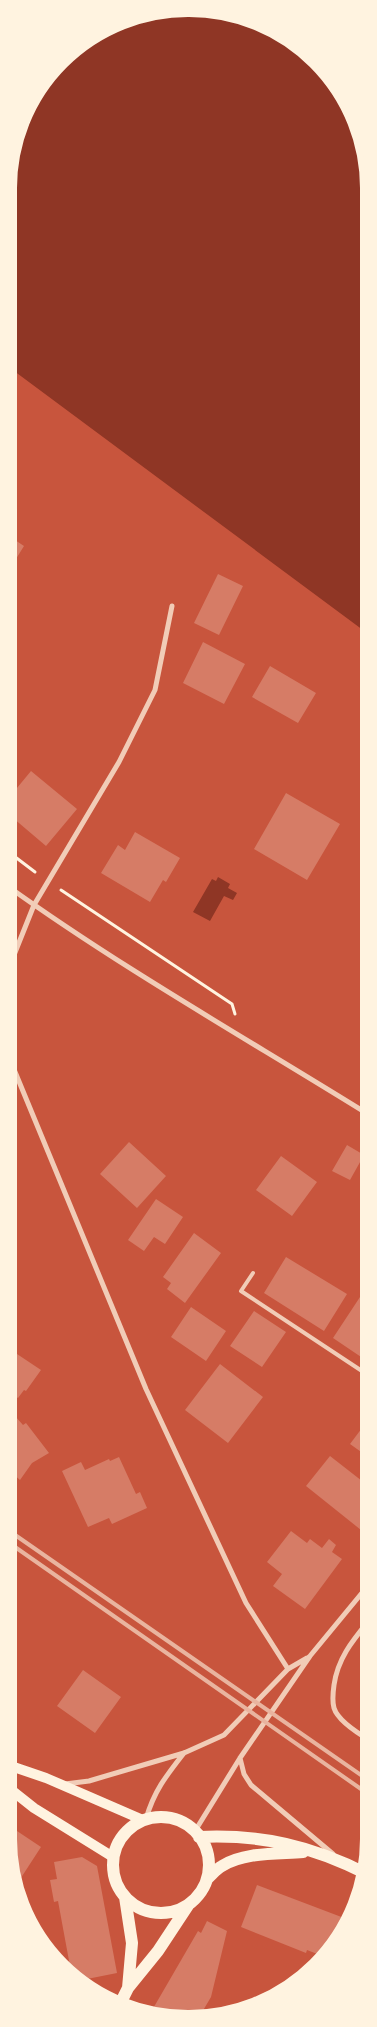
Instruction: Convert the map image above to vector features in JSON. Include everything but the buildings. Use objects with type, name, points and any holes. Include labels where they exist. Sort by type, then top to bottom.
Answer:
[{"type":"main road","points":[[14,1767],[62,1785],[145,1820]]},
{"type":"main road","points":[[14,1792],[34,1808],[113,1858]]},
{"type":"main road","points":[[122,2000],[128,1988],[158,1951],[189,1904],[200,1893],[207,1879],[209,1861],[207,1852],[197,1834],[184,1823],[172,1818],[159,1817],[145,1820],[132,1826],[117,1846],[113,1858],[114,1874],[125,1897],[136,1906],[149,1911],[163,1913],[177,1910],[189,1904]]},
{"type":"main road","points":[[197,1834],[266,1838],[341,1860],[360,1870]]},
{"type":"main road","points":[[207,1879],[222,1866],[244,1858],[313,1851]]},
{"type":"main road","points":[[125,1897],[132,1943],[128,1988]]},
{"type":"street","points":[[14,955],[34,906],[119,762],[155,690],[172,606]]},
{"type":"street","points":[[14,891],[34,906],[242,1038],[363,1111]]},
{"type":"street","points":[[14,1070],[146,1389],[246,1603],[288,1669]]},
{"type":"street","points":[[197,1834],[240,1758],[310,1656],[363,1592]]},
{"type":"street","points":[[363,1628],[349,1645],[337,1668],[333,1700],[334,1707],[341,1719],[363,1736]]},
{"type":"street","points":[[62,1785],[89,1781],[184,1753],[224,1735],[288,1669],[310,1656]]},
{"type":"street","points":[[145,1820],[154,1794],[164,1777],[184,1753]]},
{"type":"street","points":[[240,1758],[244,1774],[251,1785],[341,1860]]},
{"type":"lane","points":[[253,1273],[241,1290],[363,1372]]},
{"type":"path","points":[[14,856],[47,882],[232,1004],[242,1038]]},
{"type":"shaded area","points":[[177,14],[211,15],[234,20],[266,32],[295,50],[327,82],[340,101],[354,132],[360,154],[363,177],[363,630],[14,371],[14,188],[15,166],[23,132],[37,101],[57,73],[73,57],[91,43],[132,23],[154,17]]},
{"type":"shaded area","points":[[218,877],[230,884],[228,888],[237,893],[233,900],[224,896],[210,921],[193,912],[212,879],[216,881]]},
{"type":"pier","points":[[318,72],[334,91],[349,120],[345,117],[342,108]]},
{"type":"railway","points":[[14,1534],[363,1776]]},
{"type":"railway","points":[[14,1546],[363,1790]]}]
